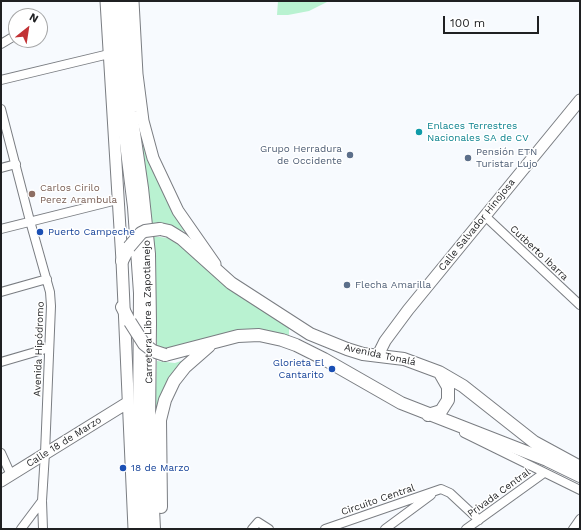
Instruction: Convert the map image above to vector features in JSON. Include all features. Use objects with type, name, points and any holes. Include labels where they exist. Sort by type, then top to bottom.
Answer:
[{"type":"main road","points":[[106,1],[117,200],[122,261],[122,307],[134,529]]},
{"type":"main road","name":"Carretera Libre a Zapotlanejo","points":[[115,1],[120,95],[134,208],[140,293],[139,427],[142,529]]},
{"type":"main road","name":"Carretera Libre a Zapotlanejo","points":[[124,1],[132,112],[149,254],[149,427],[154,529]]},
{"type":"main road","points":[[133,1],[137,74],[143,121],[153,158],[178,211],[220,271]]},
{"type":"main road","name":"Calle Salvador Hinojosa","points":[[378,355],[385,342],[408,310],[580,100]]},
{"type":"main road","name":"Avenida Tonalá","points":[[122,261],[129,247],[145,231],[160,229],[169,231],[182,239],[220,271],[231,283],[310,334],[363,354],[404,359],[439,372],[463,386],[534,442],[580,467]]},
{"type":"main road","name":"Avenida Tonalá","points":[[122,307],[144,344],[153,351],[165,355],[238,336],[259,335],[296,345],[401,403],[547,460],[580,476]]},
{"type":"main road","points":[[161,529],[160,420],[165,400],[174,381],[184,367],[205,348],[218,341]]},
{"type":"main road","points":[[432,416],[441,411],[448,400],[448,388],[439,372]]},
{"type":"main road","name":"Calle 18 de Marzo","points":[[1,481],[45,452],[127,403]]},
{"type":"street","points":[[1,80],[109,54]]},
{"type":"street","name":"Avenida Hipódromo","points":[[1,109],[30,221],[47,279],[51,306],[42,501],[43,529]]},
{"type":"street","points":[[1,168],[16,164]]},
{"type":"street","points":[[1,229],[117,200]]},
{"type":"street","name":"Cutberto Ibarra","points":[[485,216],[580,305]]},
{"type":"street","points":[[1,292],[47,279]]},
{"type":"street","points":[[1,362],[49,348]]},
{"type":"street","points":[[432,416],[580,490]]},
{"type":"street","points":[[1,453],[11,474]]},
{"type":"street","name":"Privada Central","points":[[466,529],[544,473]]},
{"type":"street","points":[[438,490],[447,491],[479,520]]},
{"type":"street","name":"Circuito Central","points":[[325,529],[438,490]]},
{"type":"street","name":"Circuito Central","points":[[385,529],[438,490]]},
{"type":"street","points":[[21,529],[42,501]]},
{"type":"street","points":[[573,529],[580,519]]},
{"type":"street","points":[[252,529],[258,522],[269,529]]},
{"type":"green space","points":[[278,1],[329,1],[309,11],[288,15],[277,15]]},
{"type":"green space","points":[[142,147],[146,147],[174,211],[186,232],[172,227],[152,224]]},
{"type":"green space","points":[[153,236],[167,238],[183,247],[234,292],[289,328],[289,337],[258,331],[228,332],[176,347],[157,348]]},
{"type":"green space","points":[[187,359],[155,416],[157,361],[175,363]]},
{"type":"place","name":"Enlaces Terrestres Nacionales SA de CV","points":[[419,132]]},
{"type":"place","name":"Grupo Herradura de Occidente","points":[[350,155]]},
{"type":"place","name":"Pensión ETN Turistar Lujo","points":[[468,158]]},
{"type":"place","name":"Carlos Cirilo Perez Arambula","points":[[32,194]]},
{"type":"place","name":"Puerto Campeche","points":[[40,232]]},
{"type":"place","name":"Flecha Amarilla","points":[[347,285]]},
{"type":"place","name":"Glorieta El Cantarito","points":[[332,369]]},
{"type":"place","name":"18 de Marzo","points":[[123,468]]}]
